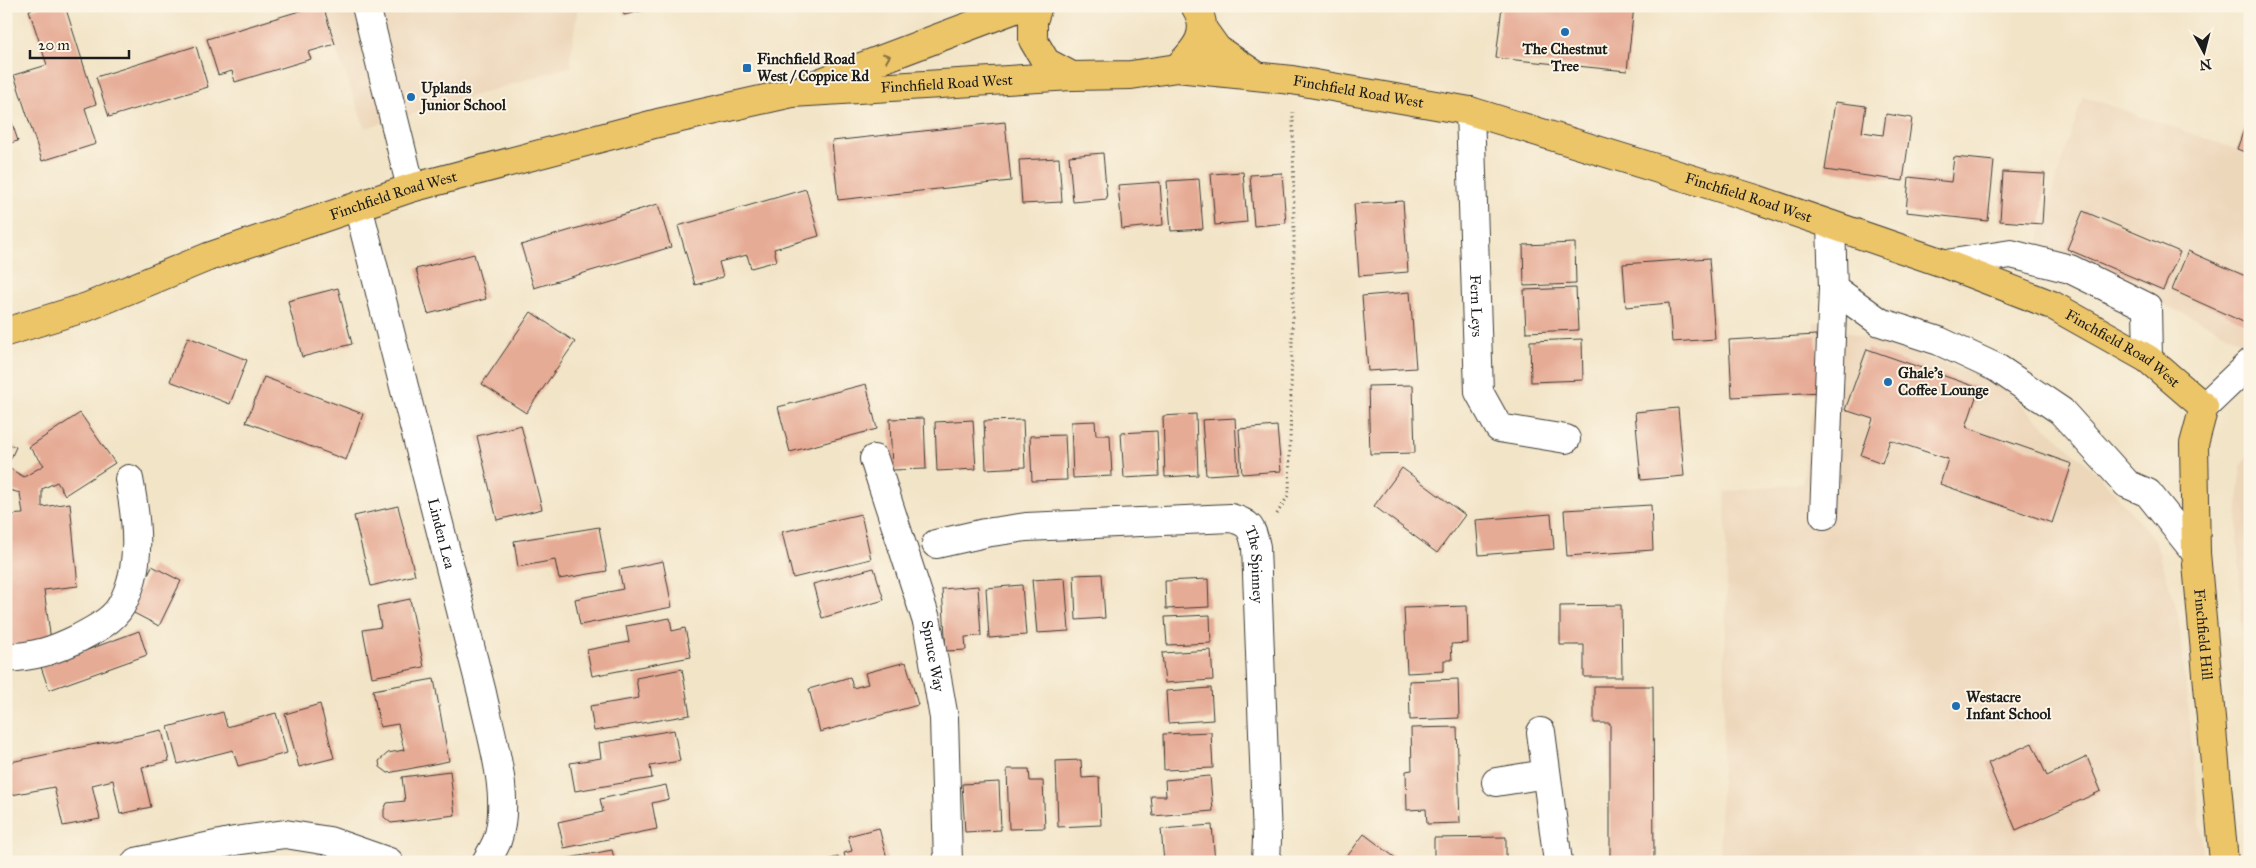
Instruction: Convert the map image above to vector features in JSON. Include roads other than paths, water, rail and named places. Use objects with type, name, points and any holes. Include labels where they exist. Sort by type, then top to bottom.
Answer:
[{"type":"main road","name":"Finchfield Road West","points":[[6,332],[86,307],[208,257],[411,188],[658,123],[792,93],[1023,6]]},
{"type":"main road","points":[[1038,6],[1033,21],[1033,40],[1046,62],[1072,76]]},
{"type":"main road","points":[[1177,68],[1195,50],[1202,14]]},
{"type":"main road","points":[[1202,14],[1218,49],[1260,78]]},
{"type":"main road","name":"Finchfield Road West","points":[[792,93],[1072,76],[1131,75],[1177,68],[1292,80],[1470,111],[1756,199],[1946,264],[2052,305],[2148,359],[2204,406]]},
{"type":"main road","name":"Finchfield Hill","points":[[2204,406],[2194,444],[2196,553],[2224,862]]},
{"type":"street","points":[[366,6],[411,188]]},
{"type":"street","name":"Fern Leys","points":[[1470,111],[1479,392],[1498,428],[1566,440]]},
{"type":"street","name":"Linden Lea","points":[[358,206],[482,693],[497,762],[501,820],[497,841],[486,862]]},
{"type":"street","points":[[1824,514],[1833,288],[1832,226]]},
{"type":"street","points":[[1946,264],[2011,254],[2070,269],[2147,307],[2148,359]]},
{"type":"street","points":[[1833,288],[1880,322],[1939,341],[1997,368],[2061,411],[2127,484],[2148,493],[2196,553]]},
{"type":"street","points":[[2204,406],[2250,363]]},
{"type":"street","name":"Spruce Way","points":[[874,459],[927,622],[944,718],[948,862]]},
{"type":"street","points":[[6,658],[44,654],[63,646],[99,627],[120,607],[133,575],[137,523],[129,479]]},
{"type":"street","name":"The Spinney","points":[[936,544],[985,533],[1026,527],[1231,518],[1245,522],[1253,532],[1256,547],[1267,839],[1266,862]]},
{"type":"street","points":[[1541,732],[1558,862]]},
{"type":"street","points":[[1496,782],[1546,774]]},
{"type":"street","points":[[136,862],[235,841],[285,834],[329,841],[389,862]]},
{"type":"place","name":"The Chestnut Tree","points":[[1565,32]]},
{"type":"place","name":"Finchfield Road West / Coppice Rd","points":[[747,68]]},
{"type":"place","name":"Uplands Junior School","points":[[411,97]]},
{"type":"place","name":"Ghale's Coffee Lounge","points":[[1888,382]]},
{"type":"place","name":"Westacre Infant School","points":[[1956,706]]}]
